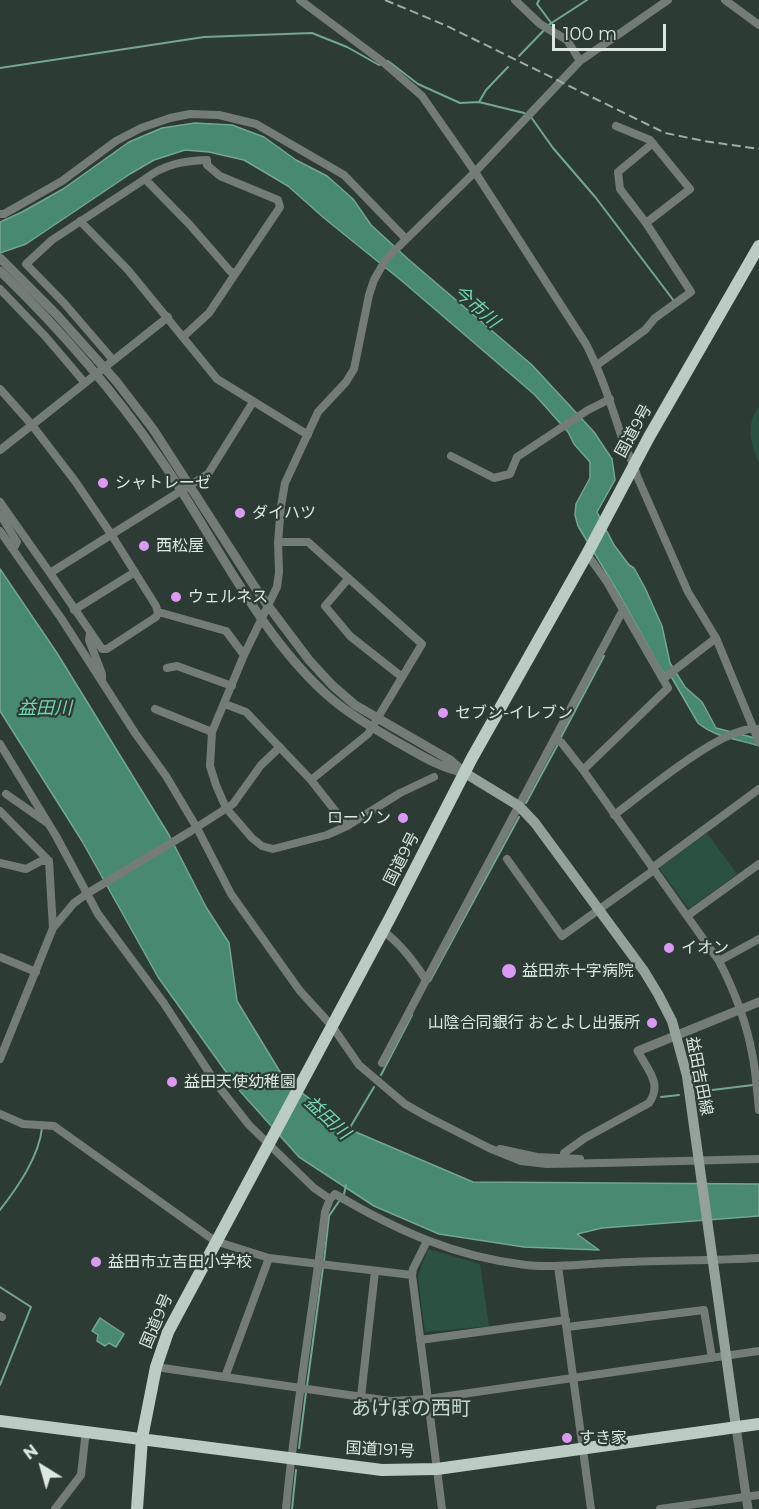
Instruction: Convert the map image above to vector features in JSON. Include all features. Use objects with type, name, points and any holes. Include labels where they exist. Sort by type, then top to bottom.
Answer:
[{"type":"highway","name":"国道9号","points":[[137,1509],[142,1438],[156,1367],[168,1332],[383,932],[465,773],[588,552],[634,463],[759,246]]},
{"type":"highway","name":"国道191号","points":[[0,1420],[382,1470],[437,1468],[759,1424]]},
{"type":"main road","name":"益田吉田線","points":[[465,773],[519,806],[549,840],[653,986],[672,1021],[687,1076],[736,1427]]},
{"type":"street","points":[[300,0],[383,62],[422,96],[475,172],[586,344],[597,365],[637,476],[688,592],[716,638],[757,734]]},
{"type":"street","points":[[515,0],[540,24],[567,40],[580,61]]},
{"type":"street","points":[[435,777],[400,793],[347,826],[306,842],[273,849],[262,846],[252,838],[226,808],[210,766],[212,732],[244,655],[277,587],[278,543],[285,483],[318,412],[346,382],[354,369],[369,295],[378,271],[386,259],[475,172],[580,61],[668,0]]},
{"type":"street","points":[[725,0],[759,25]]},
{"type":"street","points":[[0,214],[4,214],[63,181],[116,141],[141,128],[189,114],[219,115],[256,124],[344,175],[403,242]]},
{"type":"street","points":[[616,126],[650,140],[690,189],[646,223]]},
{"type":"street","points":[[597,365],[691,292],[646,223],[620,189],[618,171],[653,143]]},
{"type":"street","points":[[113,360],[64,303],[26,264],[52,240],[167,165],[183,161],[207,160],[207,165],[220,176],[278,200],[280,207],[209,313],[184,336]]},
{"type":"street","points":[[145,179],[235,274]]},
{"type":"street","points":[[80,221],[128,270],[217,379],[308,435]]},
{"type":"street","points":[[1,259],[57,315],[104,368],[153,429],[262,619],[298,665],[326,694],[372,728],[445,769],[465,773]]},
{"type":"street","points":[[0,272],[26,296],[96,374],[186,489],[268,608],[332,686],[355,705],[450,760],[465,773]]},
{"type":"street","points":[[0,289],[45,336],[85,383]]},
{"type":"street","points":[[0,450],[168,317]]},
{"type":"street","points":[[0,389],[32,425],[75,481],[135,572],[158,613]]},
{"type":"street","points":[[451,456],[494,478],[510,474],[517,457],[585,411],[610,399]]},
{"type":"street","points":[[50,573],[208,474],[253,402]]},
{"type":"street","points":[[0,502],[102,649],[107,649],[156,617],[158,613]]},
{"type":"street","points":[[0,514],[17,542],[13,549]]},
{"type":"street","points":[[0,531],[166,776],[231,894],[300,992],[359,1065],[405,1104],[489,1148],[521,1161],[547,1164],[602,1164],[759,1159]]},
{"type":"street","points":[[278,543],[308,542],[422,644],[368,734],[311,780]]},
{"type":"street","points":[[583,770],[668,688],[588,552]]},
{"type":"street","points":[[74,610],[135,572]]},
{"type":"street","points":[[348,579],[325,606],[350,636],[402,677]]},
{"type":"street","points":[[382,1063],[623,610]]},
{"type":"street","points":[[158,613],[226,631],[244,655]]},
{"type":"street","points":[[90,633],[89,640],[102,674],[102,683]]},
{"type":"street","points":[[664,678],[716,638]]},
{"type":"street","points":[[167,668],[177,666],[232,686]]},
{"type":"street","points":[[225,704],[246,712],[311,780],[347,826]]},
{"type":"street","points":[[155,709],[212,732]]},
{"type":"street","points":[[614,815],[723,738],[738,731],[757,734]]},
{"type":"street","points":[[555,738],[561,742],[583,770],[719,961],[740,1009],[756,1055],[759,1110]]},
{"type":"street","points":[[0,744],[91,891],[98,914],[142,973],[216,1083],[249,1125],[314,1188],[330,1199]]},
{"type":"street","points":[[0,1059],[53,928],[74,903],[194,830],[232,804],[261,765],[280,747]]},
{"type":"street","points":[[507,859],[562,936],[759,789]]},
{"type":"street","points":[[6,794],[50,825]]},
{"type":"street","points":[[0,811],[48,861],[53,928]]},
{"type":"street","points":[[0,863],[26,869],[41,861],[48,861]]},
{"type":"street","points":[[687,916],[759,864]]},
{"type":"street","points":[[383,932],[393,938],[426,980]]},
{"type":"street","points":[[719,961],[759,939]]},
{"type":"street","points":[[0,957],[36,972]]},
{"type":"street","points":[[564,1158],[564,1152],[649,1103],[654,1096],[653,1077],[638,1051],[759,1002]]},
{"type":"street","points":[[0,1114],[23,1124],[54,1126],[215,1241],[269,1258],[412,1275]]},
{"type":"street","points":[[489,1148],[493,1146],[537,1157],[598,1160],[602,1164]]},
{"type":"street","points":[[286,1509],[290,1459],[302,1388],[325,1212],[330,1199],[335,1194],[381,1221],[427,1241],[499,1261],[528,1266],[712,1256],[759,1258]]},
{"type":"street","points":[[427,1241],[412,1275],[442,1509]]},
{"type":"street","points":[[225,1377],[269,1258]]},
{"type":"street","points":[[558,1266],[591,1509]]},
{"type":"street","points":[[361,1397],[375,1271]]},
{"type":"street","points":[[420,1340],[704,1310],[712,1358]]},
{"type":"street","points":[[156,1367],[390,1401],[428,1399],[759,1351]]},
{"type":"street","points":[[736,1427],[748,1509]]},
{"type":"street","points":[[55,1509],[81,1475],[86,1430]]},
{"type":"street","points":[[660,1509],[759,1495]]},
{"type":"shaded area","points":[[759,407],[759,463],[752,442],[751,427]]},
{"type":"shaded area","points":[[707,833],[737,874],[689,909],[659,868]]},
{"type":"shaded area","points":[[428,1249],[480,1264],[489,1326],[425,1332],[418,1276]]},
{"type":"water","points":[[195,123],[232,125],[264,137],[296,160],[327,176],[353,199],[371,225],[532,365],[594,432],[612,459],[615,480],[597,512],[614,545],[629,565],[634,568],[645,588],[662,626],[670,663],[685,687],[702,702],[716,728],[759,739],[759,746],[720,735],[698,723],[672,678],[662,671],[578,526],[575,515],[576,504],[590,478],[590,462],[574,444],[568,432],[535,395],[288,186],[244,160],[209,152],[185,150],[154,160],[26,244],[0,253],[0,222],[63,189],[129,142],[162,128]]},
{"type":"water","name":"益田川","points":[[0,569],[57,653],[169,835],[206,907],[229,943],[237,1001],[285,1080],[351,1130],[473,1182],[759,1184],[759,1216],[602,1228],[577,1234],[599,1250],[524,1247],[439,1234],[374,1206],[299,1157],[239,1090],[158,977],[82,841],[0,711]]},
{"type":"water","points":[[100,1318],[124,1334],[116,1347],[109,1343],[105,1346],[97,1341],[98,1335],[92,1331]]},
{"type":"waterway","points":[[539,0],[537,4],[552,24]]},
{"type":"waterway","points":[[519,56],[550,24],[587,0]]},
{"type":"waterway","points":[[0,68],[204,37],[312,33],[347,47],[379,65],[388,61],[418,84],[460,103],[479,102],[524,113],[531,117],[674,301]]},
{"type":"waterway","points":[[479,102],[486,90],[508,67]]},
{"type":"waterway","points":[[560,739],[604,656]]},
{"type":"waterway","points":[[526,803],[558,744]]},
{"type":"waterway","points":[[430,981],[519,817]]},
{"type":"waterway","points":[[381,1075],[412,1015]]},
{"type":"waterway","points":[[696,1092],[753,1085]]},
{"type":"waterway","points":[[348,1131],[374,1087]]},
{"type":"waterway","points":[[661,1097],[679,1095]]},
{"type":"waterway","points":[[0,1210],[32,1161],[42,1128]]},
{"type":"waterway","points":[[324,1261],[329,1216],[344,1194],[346,1185]]},
{"type":"waterway","points":[[307,1386],[323,1267]]},
{"type":"waterway","points":[[0,1287],[31,1307],[0,1385]]},
{"type":"waterway","points":[[299,1448],[306,1392]]},
{"type":"waterway","points":[[292,1509],[296,1470]]},
{"type":"railway","points":[[385,0],[447,26],[665,133],[759,149]]},
{"type":"place","name":"シャトレーゼ","points":[[103,483]]},
{"type":"place","name":"ダイハツ","points":[[240,513]]},
{"type":"place","name":"西松屋","points":[[144,546]]},
{"type":"place","name":"ウェルネス","points":[[176,597]]},
{"type":"place","name":"セブン-イレブン","points":[[443,713]]},
{"type":"place","name":"ローソン","points":[[403,818]]},
{"type":"place","name":"イオン","points":[[669,948]]},
{"type":"place","name":"益田赤十字病院","points":[[509,971]]},
{"type":"place","name":"山陰合同銀行 おとよし出張所","points":[[652,1023]]},
{"type":"place","name":"益田天使幼稚園","points":[[172,1082]]},
{"type":"place","name":"益田市立吉田小学校","points":[[96,1262]]},
{"type":"place","name":"すき家","points":[[567,1438]]},
{"type":"district","name":"あけぼの西町","points":[[411,1409]]},
{"type":"water label","name":"今市川","points":[[476,307]]}]
